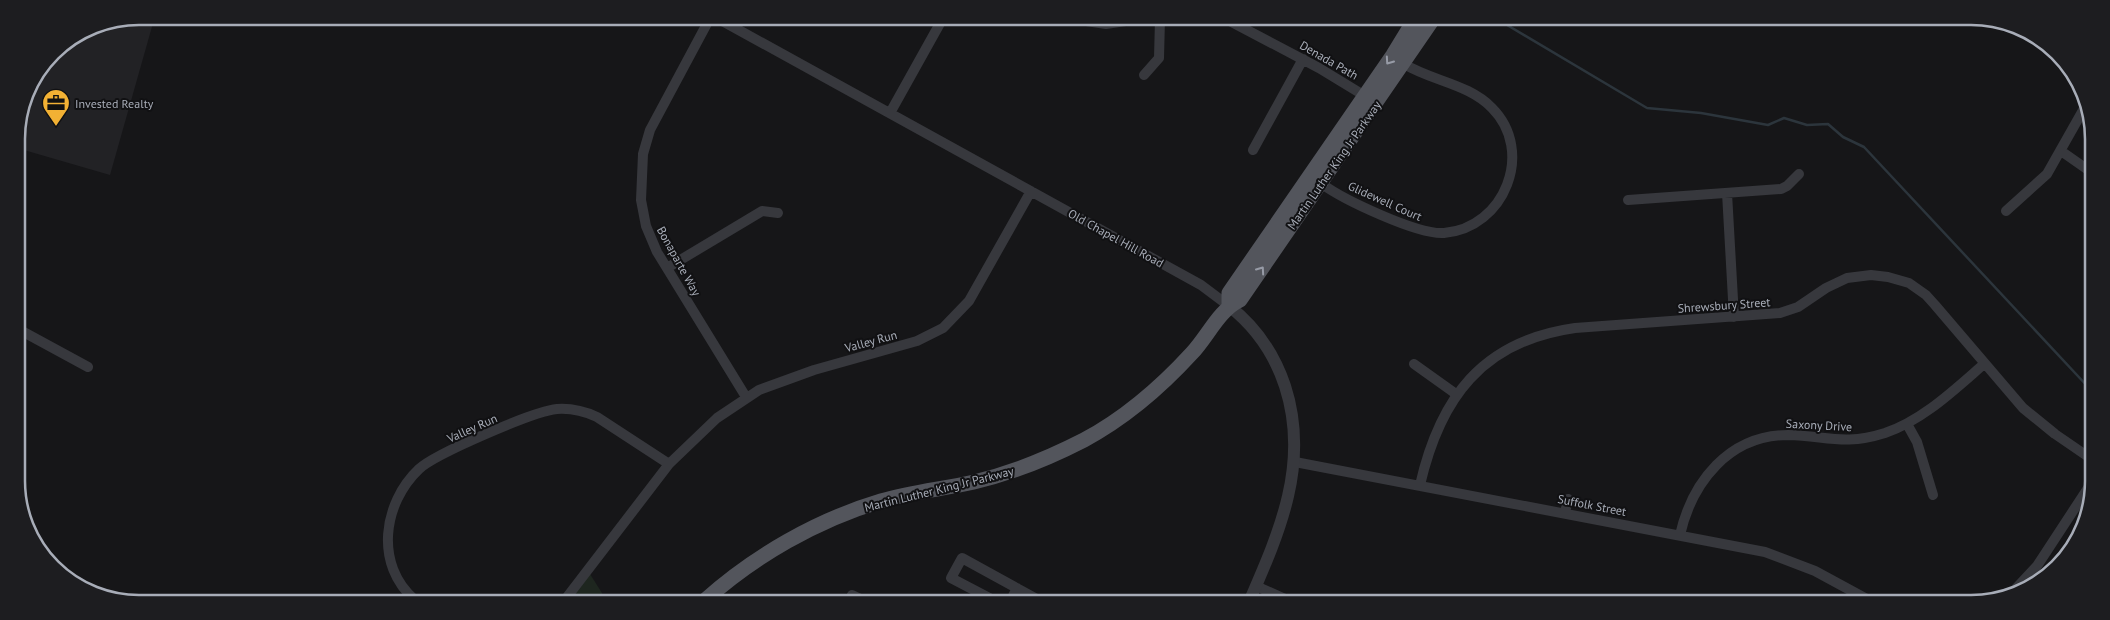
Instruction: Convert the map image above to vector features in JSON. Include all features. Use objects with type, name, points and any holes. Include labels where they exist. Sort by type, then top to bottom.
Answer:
[{"type":"main road","name":"Martin Luther King Jr Parkway","points":[[1229,306],[1229,293],[1365,96],[1411,25]]},
{"type":"main road","name":"Martin Luther King Jr Parkway","points":[[712,595],[788,541],[835,517],[880,501],[974,482],[1011,471],[1053,455],[1084,440],[1125,415],[1148,397],[1194,351],[1229,306],[1240,300],[1322,184],[1429,25]]},
{"type":"street","name":"Bonaparte Way","points":[[706,25],[650,130],[642,154],[640,191],[646,226],[651,240],[746,397]]},
{"type":"street","name":"Old Chapel Hill Road","points":[[730,25],[1201,285],[1245,318],[1261,337],[1280,371],[1293,414],[1293,478],[1279,528],[1253,595]]},
{"type":"street","points":[[890,113],[939,25]]},
{"type":"street","points":[[1144,75],[1156,63],[1161,51],[1160,25]]},
{"type":"street","name":"Denada Path","points":[[1238,25],[1303,59],[1365,96]]},
{"type":"street","points":[[1253,150],[1303,59]]},
{"type":"street","name":"Glidewell Court","points":[[1322,184],[1410,228],[1434,233],[1466,228],[1486,216],[1498,202],[1508,184],[1513,160],[1510,137],[1499,115],[1476,95],[1429,78],[1404,64]]},
{"type":"street","points":[[2006,211],[2047,174],[2082,112]]},
{"type":"street","points":[[2061,151],[2085,168]]},
{"type":"street","points":[[1628,200],[1781,189],[1787,186],[1799,174]]},
{"type":"street","name":"Valley Run","points":[[569,595],[670,464],[710,424],[746,397],[777,382],[917,341],[943,328],[969,301],[1031,191]]},
{"type":"street","points":[[1727,193],[1734,317]]},
{"type":"street","points":[[667,268],[762,211],[778,213]]},
{"type":"street","name":"Shrewsbury Street","points":[[1420,485],[1435,433],[1456,394],[1496,357],[1513,346],[1546,334],[1575,328],[1766,316],[1789,311],[1847,278],[1871,275],[1888,277],[1909,283],[1926,295],[1984,364],[2030,414],[2085,454]]},
{"type":"street","points":[[25,333],[88,367]]},
{"type":"street","points":[[1414,364],[1456,394]]},
{"type":"street","name":"Saxony Drive","points":[[1680,534],[1687,507],[1698,486],[1724,458],[1748,444],[1763,439],[1788,435],[1830,440],[1854,440],[1886,433],[1907,424],[1984,364]]},
{"type":"street","name":"Valley Run","points":[[411,595],[403,586],[388,552],[388,526],[394,503],[400,491],[413,475],[429,462],[523,418],[542,412],[570,409],[586,411],[597,416],[670,464]]},
{"type":"street","points":[[1907,424],[1917,442],[1933,496]]},
{"type":"street","name":"Suffolk Street","points":[[1294,462],[1738,545],[1791,560],[1859,595]]},
{"type":"street","points":[[2026,581],[2084,494]]},
{"type":"street","points":[[1565,513],[1568,499]]},
{"type":"street","points":[[982,595],[951,578],[962,558],[1030,595]]},
{"type":"street","points":[[1256,586],[1276,595]]},
{"type":"street","points":[[1014,595],[1017,588]]},
{"type":"shaded area","points":[[152,25],[110,175],[25,150],[25,132],[29,109],[44,76],[58,58],[76,44],[102,31],[117,27]]},
{"type":"shaded area","points":[[590,574],[603,595],[574,595]]},
{"type":"waterway","points":[[1507,25],[1647,108],[1701,113],[1768,125],[1784,118],[1807,125],[1828,124],[1843,137],[1864,147],[2085,384]]},
{"type":"place","name":"Invested Realty","points":[[56,127]]}]
